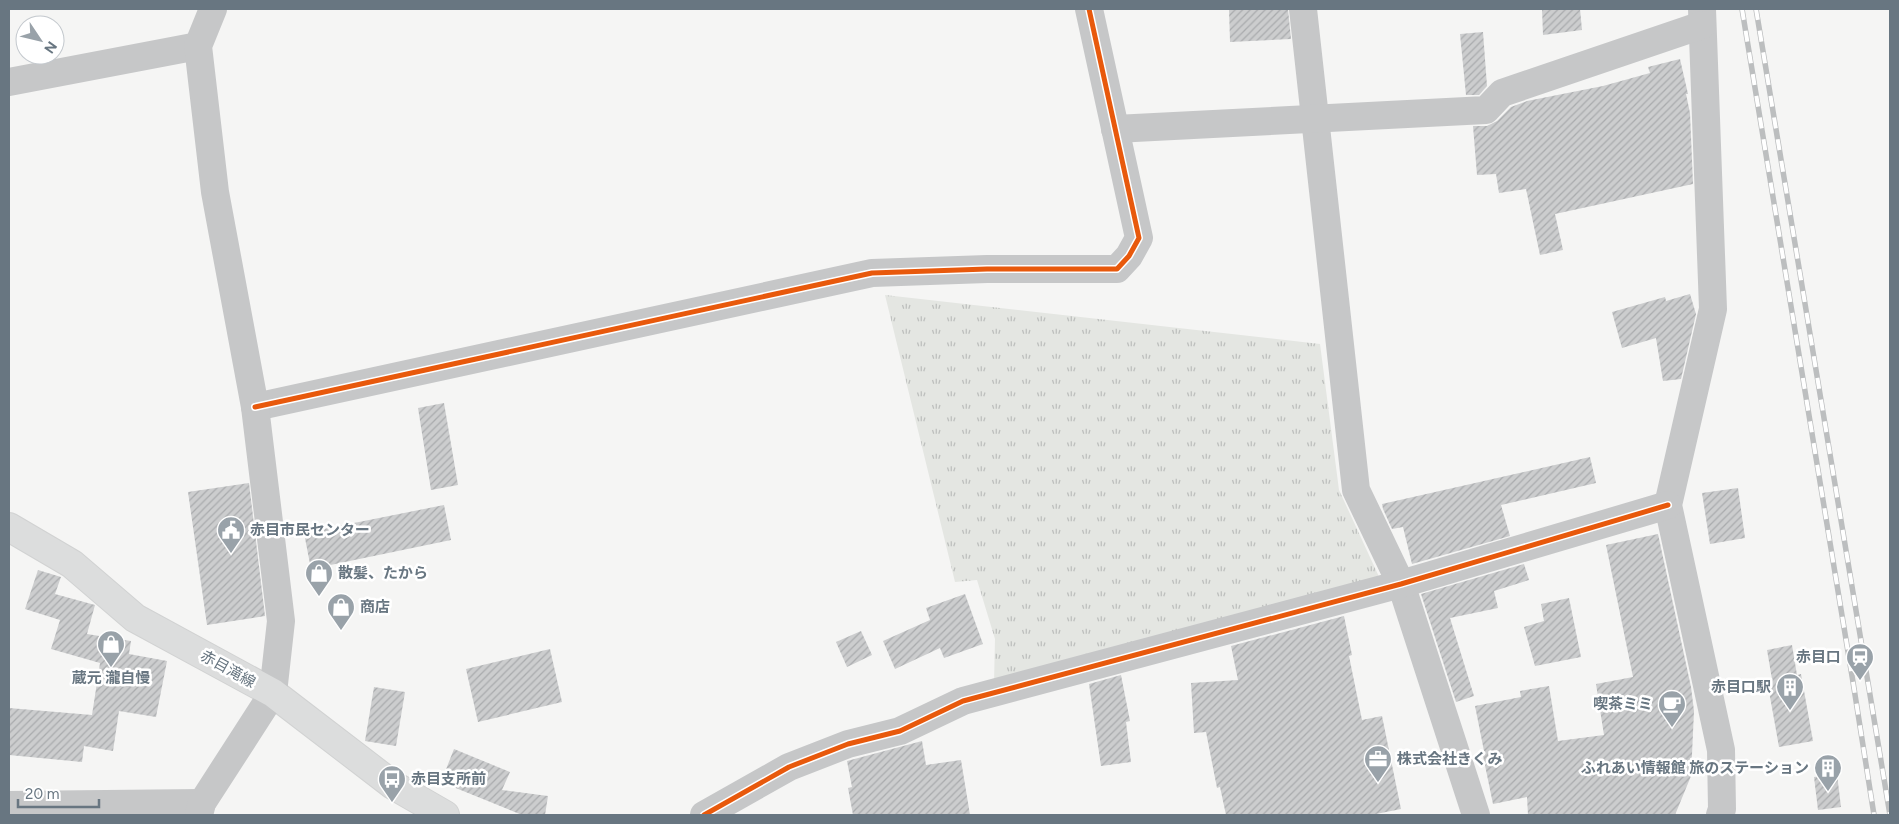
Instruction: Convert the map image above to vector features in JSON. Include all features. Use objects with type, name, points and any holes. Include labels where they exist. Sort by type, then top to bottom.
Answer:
[{"type":"main road","name":"赤目滝線","points":[[9,527],[72,564],[136,618],[273,693],[393,785],[444,815]]},
{"type":"street","points":[[9,805],[200,809],[273,693],[281,621],[255,407],[216,192],[198,46],[213,9]]},
{"type":"street","points":[[255,407],[872,273],[987,268],[1117,269],[1129,256],[1139,238],[1089,9]]},
{"type":"street","points":[[1303,9],[1356,490],[1401,584],[1476,815]]},
{"type":"street","points":[[1115,129],[1486,110],[1502,93],[1702,17],[1713,309],[1668,505],[1721,750],[1722,809],[1720,815]]},
{"type":"street","points":[[9,82],[198,46]]},
{"type":"street","points":[[704,815],[789,767],[848,744],[900,731],[963,701],[1401,584],[1668,505]]},
{"type":"green space","points":[[885,295],[1320,344],[1339,490],[1381,581],[994,683],[995,639],[977,580],[955,582]]},
{"type":"building","points":[[1229,9],[1288,9],[1291,39],[1230,42]]},
{"type":"building","points":[[1542,9],[1580,9],[1582,30],[1543,35]]},
{"type":"building","points":[[1483,32],[1487,86],[1479,95],[1466,95],[1460,34]]},
{"type":"building","points":[[1680,59],[1690,113],[1693,184],[1555,214],[1563,250],[1540,255],[1526,189],[1499,193],[1496,174],[1477,175],[1473,126],[1487,126],[1497,121],[1511,107],[1527,101],[1603,86],[1650,73],[1648,67]]},
{"type":"building","points":[[1690,294],[1696,314],[1681,379],[1663,381],[1656,338],[1622,348],[1612,312],[1665,297],[1666,301]]},
{"type":"building","points":[[444,403],[458,485],[431,490],[418,408]]},
{"type":"building","points":[[1590,457],[1596,483],[1501,505],[1510,536],[1412,564],[1403,527],[1392,529],[1383,509],[1382,504]]},
{"type":"building","name":"赤目市民センター","points":[[249,483],[265,616],[207,625],[188,492]]},
{"type":"building","points":[[1738,488],[1745,538],[1710,544],[1702,493]]},
{"type":"building","points":[[444,505],[451,540],[311,569],[304,533]]},
{"type":"building","points":[[1658,534],[1691,687],[1694,711],[1691,776],[1675,815],[1528,815],[1527,797],[1493,804],[1475,706],[1521,697],[1520,691],[1549,686],[1558,741],[1604,735],[1596,684],[1633,677],[1606,545]]},
{"type":"building","points":[[1524,564],[1529,580],[1494,591],[1498,608],[1450,618],[1474,696],[1456,702],[1421,594]]},
{"type":"building","points":[[38,570],[61,577],[55,594],[95,605],[87,634],[131,641],[129,654],[167,661],[156,717],[119,711],[113,751],[84,746],[82,762],[9,755],[9,708],[92,715],[100,663],[51,649],[60,620],[25,609]]},
{"type":"building","points":[[965,594],[983,644],[944,658],[940,648],[895,669],[883,641],[930,620],[926,608]]},
{"type":"building","points":[[1569,598],[1581,657],[1535,666],[1524,627],[1544,621],[1541,604]]},
{"type":"building","points":[[1344,616],[1352,655],[1349,656],[1362,720],[1382,716],[1401,809],[1371,815],[1226,815],[1220,787],[1217,788],[1206,732],[1194,733],[1191,683],[1238,680],[1231,646]]},
{"type":"building","points":[[861,631],[872,655],[847,667],[836,642]]},
{"type":"building","name":"赤目口駅","points":[[1792,645],[1797,675],[1801,674],[1813,741],[1779,747],[1767,680],[1772,679],[1767,650]]},
{"type":"building","points":[[550,649],[562,702],[478,722],[466,669]]},
{"type":"building","points":[[1121,675],[1130,721],[1126,722],[1131,762],[1101,766],[1089,684]]},
{"type":"building","points":[[374,687],[405,692],[396,746],[365,741]]},
{"type":"building","points":[[922,741],[926,765],[961,760],[970,815],[853,815],[848,788],[852,787],[847,761]]},
{"type":"building","points":[[454,749],[510,772],[502,790],[548,796],[545,815],[522,815],[441,782]]},
{"type":"building","name":"ふれあい情報館 旅のステーション","points":[[1837,774],[1841,807],[1818,810],[1814,777]]},
{"type":"railway","points":[[1742,9],[1874,815]]},
{"type":"railway","points":[[1756,9],[1890,815]]},
{"type":"cycle path","points":[[255,407],[872,273],[987,269],[1117,269],[1129,256],[1139,238],[1089,9]]},
{"type":"cycle path","points":[[704,815],[789,767],[848,744],[900,731],[963,701],[1401,584],[1668,505]]},
{"type":"place","name":"赤目市民センター","points":[[231,554]]},
{"type":"place","name":"散髪、たから","points":[[319,597]]},
{"type":"place","name":"商店","points":[[341,631]]},
{"type":"place","name":"蔵元 瀧自慢","points":[[111,668]]},
{"type":"place","name":"赤目口","points":[[1860,681]]},
{"type":"place","name":"赤目口駅","points":[[1790,711]]},
{"type":"place","name":"喫茶ミミ","points":[[1672,728]]},
{"type":"place","name":"株式会社きくみ","points":[[1378,783]]},
{"type":"place","name":"ふれあい情報館 旅のステーション","points":[[1828,792]]},
{"type":"place","name":"赤目支所前","points":[[392,803]]}]
